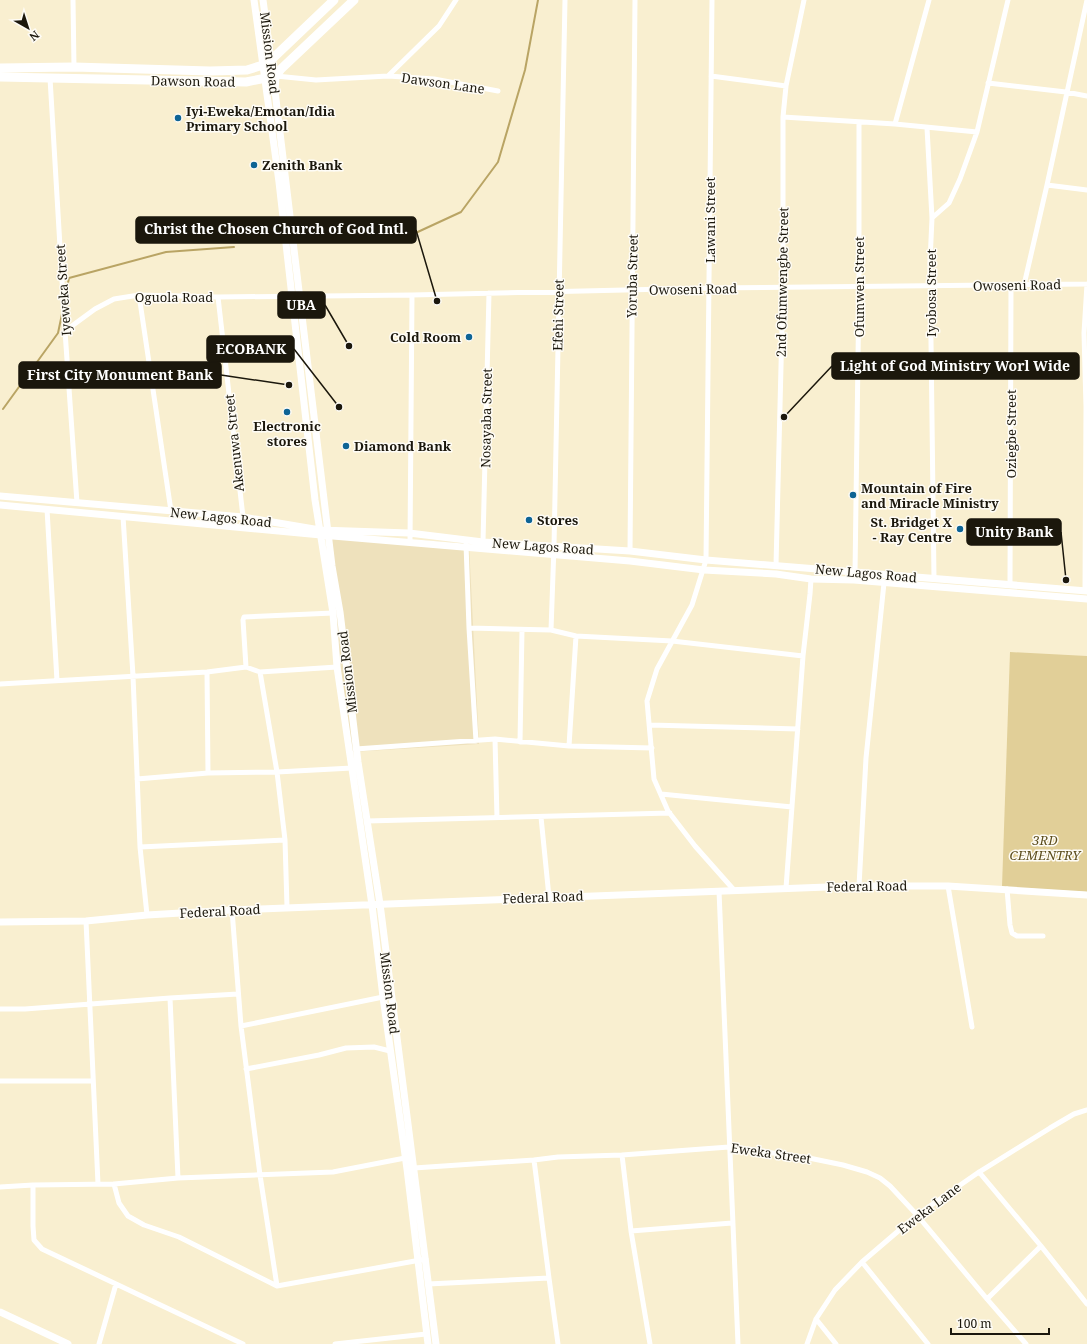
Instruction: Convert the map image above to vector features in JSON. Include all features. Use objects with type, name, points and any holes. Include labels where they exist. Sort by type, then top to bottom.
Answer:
[{"type":"highway","name":"Dawson Road","points":[[0,68],[74,67],[210,71],[247,70],[267,62],[334,0]]},
{"type":"highway","points":[[276,76],[281,69],[354,0]]},
{"type":"highway","name":"Dawson Road","points":[[0,77],[246,82],[276,76]]},
{"type":"street","points":[[73,0],[74,67]]},
{"type":"street","name":"Mission Road","points":[[254,0],[267,62],[276,76],[275,91],[320,533],[333,613],[337,667],[352,768],[376,904],[414,1168],[422,1259],[426,1334],[428,1344]]},
{"type":"street","name":"Mission Road","points":[[263,0],[267,62],[265,79],[340,612],[356,749],[367,821],[376,904],[383,998],[405,1158],[422,1259],[428,1284],[436,1344]]},
{"type":"street","name":"Dawson Lane","points":[[388,76],[439,26],[456,0]]},
{"type":"street","name":"Efehi Street","points":[[551,630],[554,550],[565,0]]},
{"type":"street","name":"Yoruba Street","points":[[630,551],[635,0]]},
{"type":"street","name":"Lawani Street","points":[[712,0],[706,560],[692,605],[657,669],[647,701],[654,779],[670,814],[695,846],[734,890]]},
{"type":"street","name":"2nd Ofumwengbe Street","points":[[776,565],[783,287],[783,117],[786,86],[804,0]]},
{"type":"street","points":[[895,124],[929,0]]},
{"type":"street","points":[[932,218],[949,203],[960,179],[977,132],[1008,0]]},
{"type":"street","points":[[1024,285],[1047,185],[1066,92],[1085,20],[1087,0]]},
{"type":"street","name":"Dawson Lane","points":[[276,76],[316,80],[388,76],[434,79],[498,91]]},
{"type":"street","points":[[711,76],[786,86]]},
{"type":"street","name":"Iyeweka Street","points":[[50,78],[65,331],[78,503]]},
{"type":"street","points":[[988,83],[1066,92],[1087,96]]},
{"type":"street","points":[[783,117],[895,124],[977,132]]},
{"type":"street","name":"Ofumwen Street","points":[[855,573],[859,286],[859,122]]},
{"type":"street","name":"Iyobosa Street","points":[[927,128],[932,218],[930,262],[934,578]]},
{"type":"street","points":[[1047,185],[1087,190]]},
{"type":"street","points":[[1086,591],[1085,333],[1087,284]]},
{"type":"street","name":"Owoseni Road","points":[[296,296],[412,295],[710,288],[1087,284]]},
{"type":"street","name":"Oziegbe Street","points":[[1010,584],[1011,285]]},
{"type":"street","name":"Nosayaba Street","points":[[483,542],[489,293]]},
{"type":"street","points":[[139,295],[171,511]]},
{"type":"street","name":"Oguola Road","points":[[65,331],[95,309],[114,299],[139,295],[218,297],[296,296]]},
{"type":"street","points":[[410,543],[412,295]]},
{"type":"street","name":"Akenuwa Street","points":[[218,297],[242,518]]},
{"type":"street","name":"New Lagos Road","points":[[0,496],[242,518],[320,533]]},
{"type":"street","name":"New Lagos Road","points":[[0,505],[320,533],[409,533],[704,570],[776,574],[811,579],[836,579],[1087,599]]},
{"type":"street","points":[[46,509],[57,681]]},
{"type":"street","points":[[122,516],[133,676],[140,847],[147,915]]},
{"type":"street","name":"New Lagos Road","points":[[328,533],[466,548],[630,551],[706,560],[1086,591]]},
{"type":"street","points":[[466,540],[469,628],[476,741]]},
{"type":"street","points":[[786,888],[803,656],[811,579]]},
{"type":"street","points":[[858,886],[866,758],[884,583]]},
{"type":"street","points":[[246,667],[244,617],[333,613]]},
{"type":"street","points":[[469,628],[551,630],[576,636],[672,641],[803,656]]},
{"type":"street","points":[[520,742],[522,630]]},
{"type":"street","points":[[569,746],[576,636]]},
{"type":"street","points":[[0,684],[207,672],[246,667],[260,672],[337,667]]},
{"type":"street","points":[[207,672],[208,774]]},
{"type":"street","points":[[260,672],[277,772],[285,840],[287,907]]},
{"type":"street","points":[[650,724],[798,729]]},
{"type":"street","points":[[356,749],[495,739],[569,746],[652,748]]},
{"type":"street","points":[[495,739],[497,818]]},
{"type":"street","points":[[137,779],[208,774],[352,768]]},
{"type":"street","points":[[661,794],[792,807]]},
{"type":"street","points":[[367,821],[670,814]]},
{"type":"street","points":[[541,817],[549,897]]},
{"type":"street","points":[[140,847],[285,840]]},
{"type":"street","name":"Federal Road","points":[[0,922],[86,921],[147,915],[287,907],[858,886],[948,886],[1087,894]]},
{"type":"street","points":[[948,886],[972,1027]]},
{"type":"street","points":[[1007,889],[1012,933],[1017,936],[1043,936]]},
{"type":"street","points":[[719,891],[738,1344]]},
{"type":"street","points":[[232,910],[238,994],[246,1069],[277,1286]]},
{"type":"street","points":[[86,921],[98,1184]]},
{"type":"street","points":[[0,1009],[25,1010],[238,994]]},
{"type":"street","points":[[170,998],[178,1178]]},
{"type":"street","points":[[241,1026],[383,998]]},
{"type":"street","points":[[246,1069],[346,1048],[374,1047],[390,1051]]},
{"type":"street","points":[[0,1081],[93,1081]]},
{"type":"street","name":"Eweka Lane","points":[[806,1344],[816,1319],[835,1290],[862,1262],[917,1215],[979,1172],[1050,1128],[1074,1114],[1087,1110]]},
{"type":"street","name":"Eweka Street","points":[[414,1168],[558,1157],[622,1155],[729,1147],[809,1158],[843,1165],[867,1172],[880,1178],[890,1186],[917,1215],[1026,1344]]},
{"type":"street","points":[[622,1155],[631,1231],[650,1344]]},
{"type":"street","points":[[0,1188],[33,1185],[114,1184],[178,1178],[333,1172],[405,1158]]},
{"type":"street","points":[[534,1160],[558,1344]]},
{"type":"street","points":[[979,1172],[1087,1304]]},
{"type":"street","points":[[114,1184],[119,1203],[128,1216],[144,1225],[179,1237],[277,1286],[422,1259]]},
{"type":"street","points":[[33,1185],[34,1240],[42,1249],[243,1344]]},
{"type":"street","points":[[631,1231],[732,1223]]},
{"type":"street","points":[[987,1299],[1041,1246]]},
{"type":"street","points":[[862,1262],[928,1344]]},
{"type":"street","points":[[428,1284],[549,1278]]},
{"type":"street","points":[[99,1344],[116,1284]]},
{"type":"street","points":[[0,1312],[68,1344]]},
{"type":"street","points":[[816,1319],[836,1344]]},
{"type":"street","points":[[335,1344],[426,1334]]},
{"type":"shaded area","points":[[325,533],[469,544],[479,744],[351,752]]},
{"type":"green space","name":"3RD CEMENTRY","points":[[1010,652],[1087,656],[1087,892],[1002,887]]},
{"type":"waterway","points":[[327,238],[409,236],[461,212],[498,162],[525,70],[538,0]]},
{"type":"waterway","points":[[65,297],[69,278],[166,252],[234,247]]},
{"type":"waterway","points":[[3,409],[58,333],[62,314]]},
{"type":"place","name":"Iyi-Eweka/Emotan/Idia Primary School","points":[[178,118]]},
{"type":"place","name":"Zenith Bank","points":[[254,165]]},
{"type":"place","name":"Christ the Chosen Church of God Intl.","points":[[437,301]]},
{"type":"place","name":"Cold Room","points":[[469,337]]},
{"type":"place","name":"UBA","points":[[349,346]]},
{"type":"place","name":"First City Monument Bank","points":[[289,385]]},
{"type":"place","name":"ECOBANK","points":[[339,407]]},
{"type":"place","name":"Electronic stores","points":[[287,412]]},
{"type":"place","name":"Light of God Ministry Worl Wide","points":[[784,417]]},
{"type":"place","name":"Diamond Bank","points":[[346,446]]},
{"type":"place","name":"Mountain of Fire and Miracle Ministry","points":[[853,495]]},
{"type":"place","name":"Stores","points":[[529,520]]},
{"type":"place","name":"St. Bridget X - Ray Centre","points":[[960,529]]},
{"type":"place","name":"Unity Bank","points":[[1066,580]]}]
